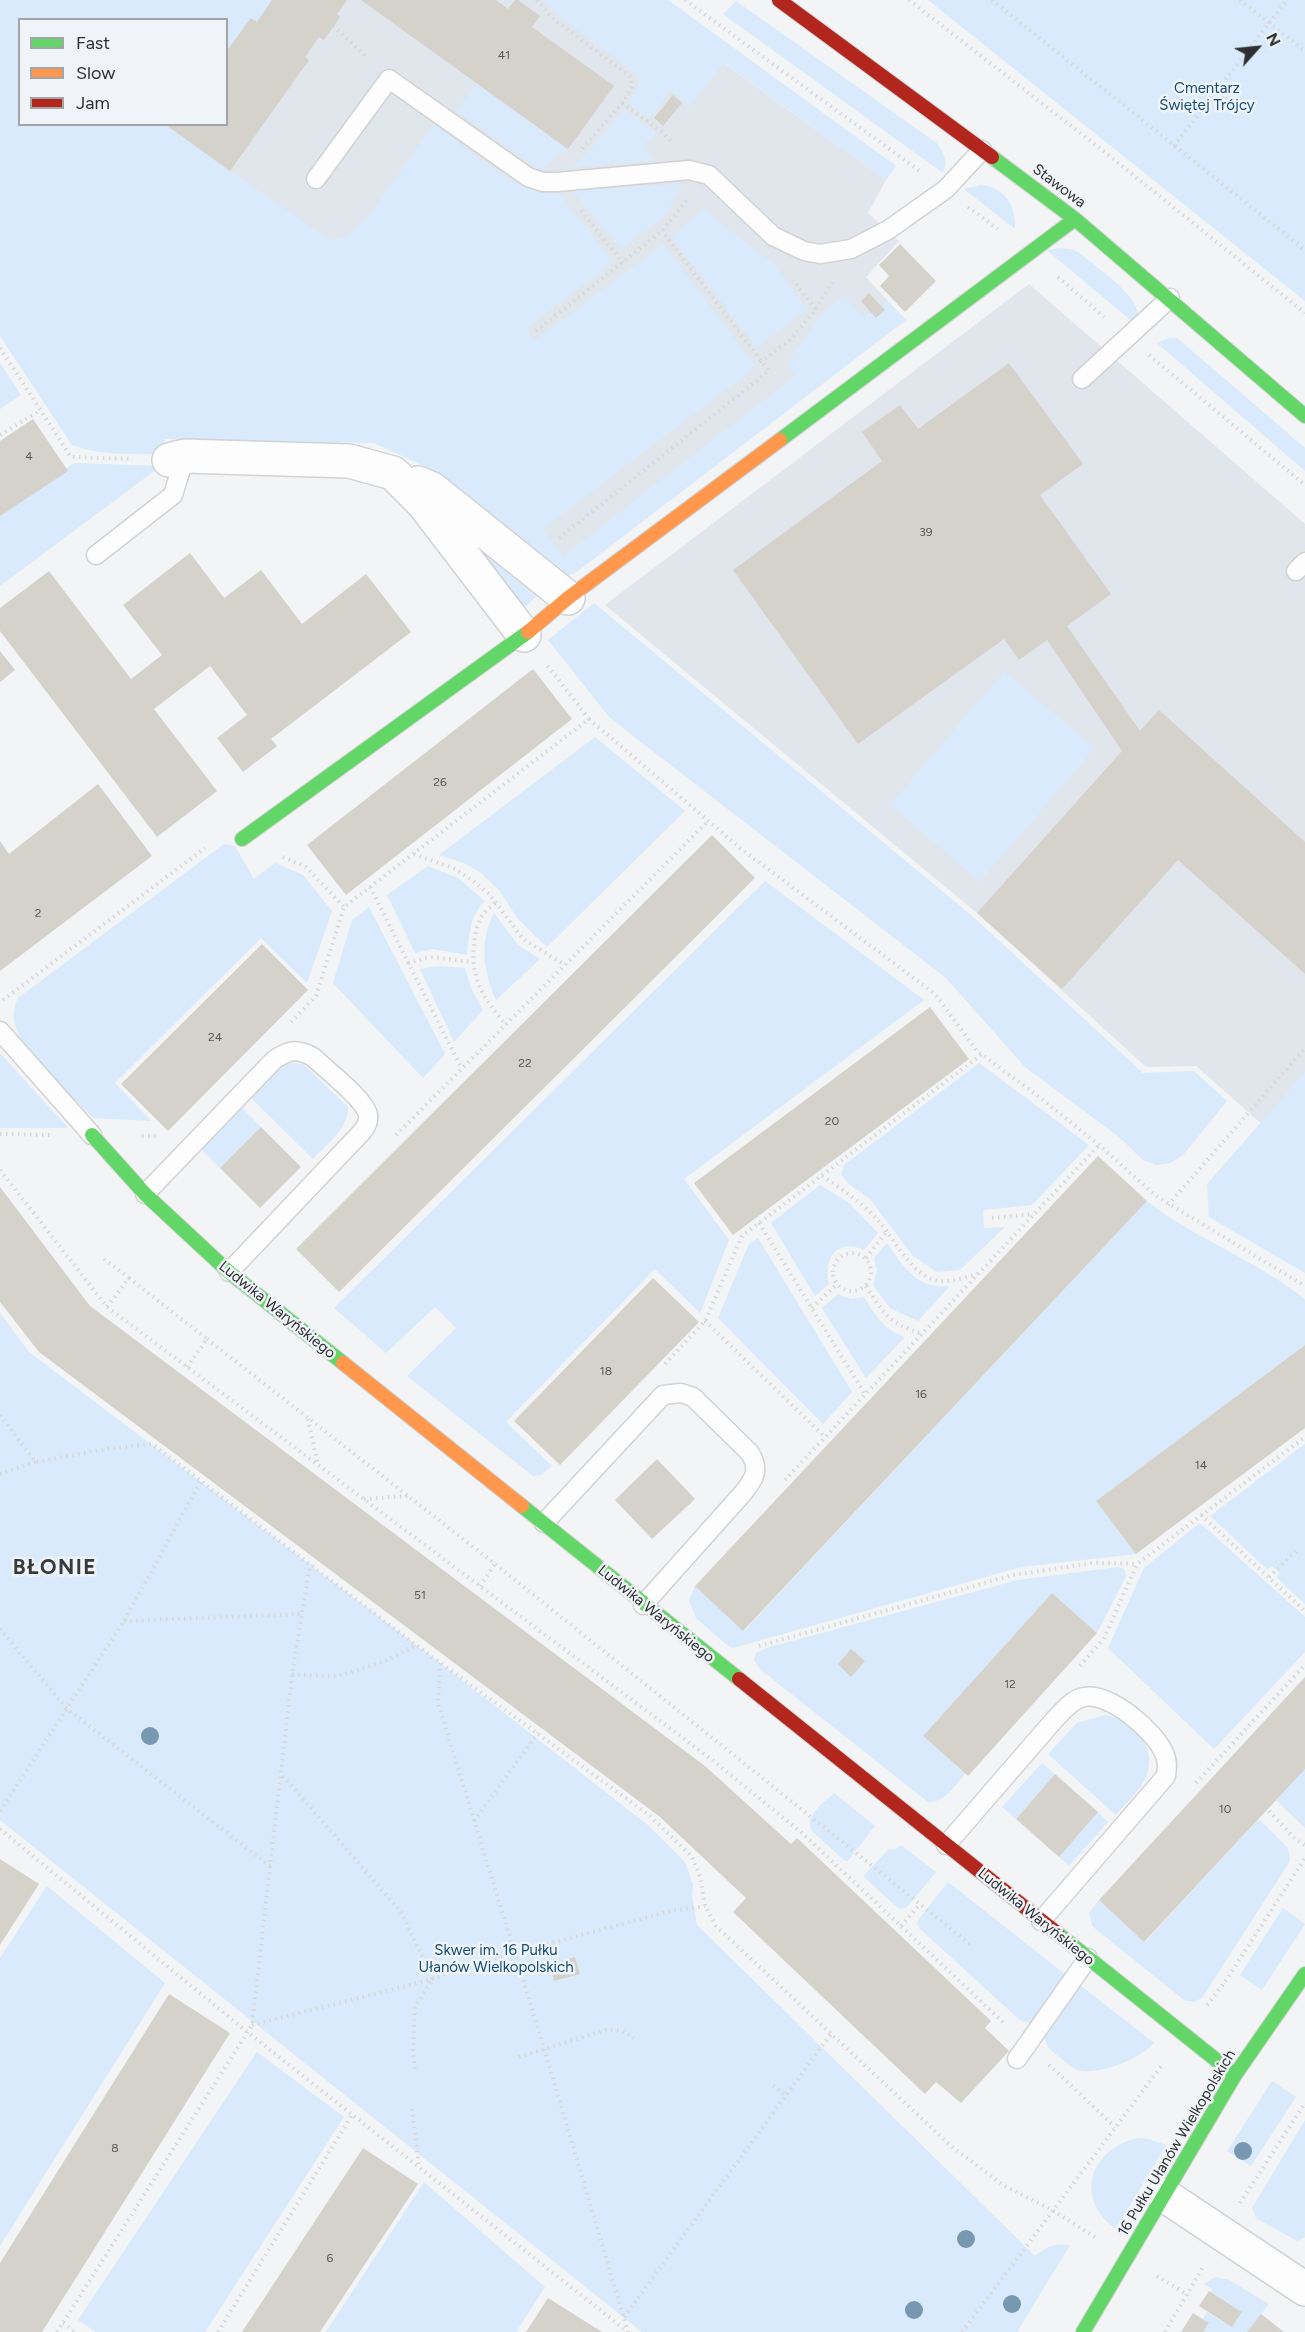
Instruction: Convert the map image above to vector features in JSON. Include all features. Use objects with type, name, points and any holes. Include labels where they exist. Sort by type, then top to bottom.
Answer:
[{"type":"street","name":"Stawowa","points":[[779,0],[1075,219],[1305,416]]},
{"type":"street","points":[[242,839],[524,635],[568,598],[1075,219]]},
{"type":"street","points":[[177,458],[349,461],[393,473],[432,489],[568,598]]},
{"type":"street","points":[[393,473],[423,503],[524,635]]},
{"type":"street","name":"Ludwika Waryńskiego","points":[[92,1135],[145,1194],[229,1272],[544,1523],[643,1605],[1235,2075]]},
{"type":"street","name":"16 Pułku Ułanów Wielkopolskich","points":[[1083,2332],[1235,2075],[1305,1974]]},
{"type":"street","points":[[1164,2195],[1305,2289]]},
{"type":"lane","points":[[316,179],[389,79],[528,177],[543,182],[557,182],[689,170],[701,172],[709,175],[773,236],[804,251],[820,254],[851,249],[872,240],[946,189],[982,150]]},
{"type":"lane","points":[[1082,379],[1170,298]]},
{"type":"lane","points":[[96,555],[173,495],[177,458]]},
{"type":"lane","points":[[0,1031],[92,1135]]},
{"type":"lane","points":[[145,1194],[274,1060],[292,1050],[312,1057],[362,1103],[368,1113],[367,1123],[358,1136],[229,1272]]},
{"type":"lane","points":[[544,1523],[663,1395],[681,1393],[693,1398],[750,1453],[756,1463],[757,1473],[743,1493],[643,1605]]},
{"type":"lane","points":[[946,1845],[1055,1719],[1071,1704],[1083,1697],[1093,1697],[1120,1707],[1156,1740],[1164,1752],[1167,1764],[1166,1776],[1041,1921]]},
{"type":"lane","points":[[1022,2052],[1088,1958]]},
{"type":"path","points":[[537,0],[552,18],[631,77],[632,87],[622,103],[568,164],[557,182],[623,263]]},
{"type":"path","points":[[685,0],[946,189],[1029,253],[1305,486]]},
{"type":"path","points":[[909,0],[1102,150],[1305,313]]},
{"type":"path","points":[[992,0],[1305,250]]},
{"type":"path","points":[[1240,0],[1305,51]]},
{"type":"path","points":[[1174,146],[1287,0]]},
{"type":"path","points":[[333,26],[389,79]]},
{"type":"path","points":[[622,103],[662,132],[701,172]]},
{"type":"path","points":[[536,331],[662,231],[691,196]]},
{"type":"path","points":[[559,538],[769,371],[662,231]]},
{"type":"path","points":[[760,362],[788,342],[816,309],[791,278]]},
{"type":"path","points":[[0,348],[71,456],[91,459],[177,458]]},
{"type":"path","points":[[0,435],[41,410]]},
{"type":"path","points":[[524,635],[589,719],[740,848],[935,994],[977,1051],[1099,1145],[1168,1205],[1289,1274],[1305,1286]]},
{"type":"path","points":[[284,1029],[316,996],[344,907],[589,719]]},
{"type":"path","points":[[388,1143],[708,821]]},
{"type":"path","points":[[0,1003],[221,836],[242,839],[306,867],[344,907]]},
{"type":"path","points":[[413,854],[453,868],[472,880],[495,903],[523,939],[565,965]]},
{"type":"path","points":[[370,887],[462,1069]]},
{"type":"path","points":[[495,903],[482,916],[475,936],[472,962],[477,982],[493,1009],[506,1025]]},
{"type":"path","points":[[408,963],[430,957],[472,962]]},
{"type":"path","points":[[1168,1205],[1305,1048]]},
{"type":"path","points":[[657,1372],[705,1321],[742,1236],[982,1054]]},
{"type":"path","points":[[0,1134],[159,1136]]},
{"type":"path","points":[[784,1480],[1099,1145]]},
{"type":"path","points":[[0,1170],[107,1307],[711,1759],[802,1833],[901,1926],[1022,2052],[1115,2127]]},
{"type":"path","points":[[822,1176],[859,1202],[920,1272],[935,1280],[957,1280],[977,1274]]},
{"type":"path","points":[[992,1218],[1034,1214]]},
{"type":"path","points":[[759,1223],[865,1394]]},
{"type":"path","points":[[866,1258],[886,1231]]},
{"type":"path","points":[[848,1253],[866,1258],[871,1269],[866,1286],[860,1290],[848,1291],[837,1284],[833,1272],[837,1260],[848,1253]]},
{"type":"path","points":[[105,1258],[495,1564],[971,1945]]},
{"type":"path","points":[[107,1307],[129,1278]]},
{"type":"path","points":[[812,1308],[837,1284]]},
{"type":"path","points":[[866,1286],[884,1314],[900,1326],[922,1334]]},
{"type":"path","points":[[705,1321],[825,1437]]},
{"type":"path","points":[[187,1367],[207,1340]]},
{"type":"path","points":[[0,1415],[36,1462]]},
{"type":"path","points":[[308,1418],[318,1465]]},
{"type":"path","points":[[1077,1669],[1104,1638],[1137,1564],[1305,1437]]},
{"type":"path","points":[[0,1474],[36,1462],[105,1449],[152,1444],[416,1645],[649,1815],[692,1857],[700,1875],[705,1906],[716,1926],[951,2146],[1003,2185],[1052,2210],[1188,2295]]},
{"type":"path","points":[[0,1811],[124,1621],[201,1481]]},
{"type":"path","points":[[364,1499],[409,1496]]},
{"type":"path","points":[[1201,1515],[1305,1611]]},
{"type":"path","points":[[1269,1577],[1297,1550]]},
{"type":"path","points":[[754,1648],[1013,1575],[1093,1563],[1137,1564]]},
{"type":"path","points":[[252,2025],[292,1675],[310,1564]]},
{"type":"path","points":[[480,1586],[495,1564]]},
{"type":"path","points":[[124,1621],[302,1614]]},
{"type":"path","points":[[0,1629],[66,1708],[271,1867]]},
{"type":"path","points":[[292,1675],[339,1676],[383,1662],[416,1645]]},
{"type":"path","points":[[440,1662],[438,1703],[628,2332]]},
{"type":"path","points":[[1192,1787],[1305,1665]]},
{"type":"path","points":[[474,1821],[538,1733]]},
{"type":"path","points":[[282,1776],[402,1912],[433,1979]]},
{"type":"path","points":[[1269,1811],[1295,1839],[1305,1845]]},
{"type":"path","points":[[0,1829],[246,2031],[628,2332]]},
{"type":"path","points":[[963,2332],[1227,1979],[1305,1858]]},
{"type":"path","points":[[901,1926],[920,1904]]},
{"type":"path","points":[[57,2332],[246,2031],[252,2025],[433,1979],[463,1967],[670,1911],[705,1906]]},
{"type":"path","points":[[415,2073],[413,2049],[415,2007],[433,1979]]},
{"type":"path","points":[[1201,2008],[1208,2005]]},
{"type":"path","points":[[519,2057],[606,2030],[622,2031],[634,2038]]},
{"type":"path","points":[[624,2317],[831,2034]]},
{"type":"path","points":[[772,2086],[787,2096]]},
{"type":"path","points":[[412,2109],[419,2168]]},
{"type":"path","points":[[218,2332],[352,2115]]},
{"type":"path","points":[[63,2323],[75,2332]]},
{"type":"shaded area","points":[[0,0],[636,0],[886,180],[868,213],[899,241],[866,277],[901,316],[566,573],[385,422],[0,154]]},
{"type":"shaded area","points":[[1029,284],[1305,524],[1305,1162],[1196,1066],[1146,1067],[977,913],[605,605]]},
{"type":"green space","points":[[0,0],[272,0],[257,22],[251,18],[228,51],[228,18],[18,18],[18,126],[166,126],[329,240],[347,236],[369,215],[434,124],[494,169],[527,188],[544,193],[560,194],[613,262],[526,329],[534,341],[663,244],[756,367],[543,529],[563,556],[795,376],[787,363],[823,313],[845,296],[863,317],[871,312],[885,310],[881,305],[887,300],[906,320],[595,558],[568,576],[559,575],[431,469],[374,443],[165,439],[164,454],[106,453],[72,445],[0,336]]},
{"type":"green space","points":[[544,0],[668,0],[896,166],[886,180],[724,63],[690,106],[671,91],[649,119],[628,103],[637,88],[639,76],[555,13]]},
{"type":"green space","name":"Cmentarz Świętej Trójcy","points":[[928,0],[1305,0],[1305,301]]},
{"type":"green space","points":[[736,1],[938,144],[945,158],[943,173],[723,14]]},
{"type":"green space","points":[[477,84],[568,149],[540,170],[456,111]]},
{"type":"green space","points":[[624,108],[657,134],[644,144],[653,161],[573,167],[602,137]]},
{"type":"green space","points":[[683,184],[663,218],[621,249],[572,191]]},
{"type":"green space","points":[[981,185],[997,190],[1007,199],[1013,212],[1015,229],[964,189]]},
{"type":"green space","points":[[704,210],[774,264],[807,309],[757,348],[671,236]]},
{"type":"green space","points":[[1060,248],[1078,252],[1123,289],[1136,307],[1138,315],[1135,324],[1047,250]]},
{"type":"green space","points":[[1168,338],[1177,338],[1305,448],[1305,471],[1157,343]]},
{"type":"green space","points":[[0,363],[21,395],[0,409]]},
{"type":"green space","points":[[74,463],[161,466],[0,586],[0,513]]},
{"type":"green space","points":[[452,521],[542,591],[526,606],[521,604]]},
{"type":"green space","points":[[594,603],[971,915],[1143,1073],[1194,1071],[1227,1101],[1183,1155],[1170,1163],[1157,1165],[1143,1160],[1119,1137],[1025,1067],[946,978],[610,718],[548,640]]},
{"type":"green space","points":[[1004,671],[1095,748],[980,882],[890,805]]},
{"type":"green space","points":[[595,737],[685,811],[547,947],[517,918],[500,891],[481,873],[464,863],[439,855]]},
{"type":"green space","points":[[224,844],[235,846],[254,879],[275,863],[303,875],[332,911],[307,983],[261,938],[115,1083],[151,1121],[93,1118],[37,1060],[19,1036],[14,1018],[18,998]]},
{"type":"green space","points":[[428,866],[458,878],[485,901],[473,919],[467,955],[433,949],[415,953],[387,895]]},
{"type":"green space","points":[[765,881],[924,1000],[684,1179],[729,1240],[700,1313],[655,1269],[506,1422],[552,1466],[541,1475],[533,1476],[407,1376],[456,1328],[435,1307],[386,1353],[334,1308]]},
{"type":"green space","points":[[369,907],[445,1054],[423,1078],[333,983],[352,920]]},
{"type":"green space","points":[[494,913],[518,945],[540,959],[496,1000],[488,978],[485,956],[486,935]]},
{"type":"green space","points":[[439,966],[465,968],[471,988],[483,1010],[454,1042],[420,969]]},
{"type":"green space","points":[[0,1053],[68,1128],[0,1128]]},
{"type":"green space","points":[[289,1063],[303,1064],[348,1107],[341,1129],[313,1159],[250,1097],[276,1070]]},
{"type":"green space","points":[[979,1063],[1089,1145],[1032,1205],[983,1210],[984,1228],[1005,1227],[960,1270],[937,1272],[913,1256],[870,1199],[849,1184],[841,1174],[844,1165]]},
{"type":"green space","points":[[1305,1072],[1305,1273],[1209,1217],[1207,1184]]},
{"type":"green space","points":[[242,1108],[261,1127],[220,1168],[201,1149]]},
{"type":"green space","points":[[820,1185],[849,1203],[878,1233],[864,1250],[846,1246],[834,1253],[828,1266],[829,1284],[815,1296],[771,1223]]},
{"type":"green space","points":[[1147,1201],[1185,1227],[1264,1271],[1302,1297],[1305,1300],[1305,1345],[1096,1501],[1136,1554],[1021,1567],[733,1648],[696,1618],[689,1600],[695,1586],[744,1631]]},
{"type":"green space","points":[[758,1238],[852,1392],[823,1424],[718,1318],[749,1244]]},
{"type":"green space","points":[[887,1243],[912,1275],[929,1284],[950,1286],[918,1321],[890,1308],[873,1285],[877,1270],[874,1258]]},
{"type":"green space","points":[[838,1294],[850,1299],[864,1297],[876,1316],[886,1326],[905,1337],[866,1378],[822,1308]]},
{"type":"green space","name":"Skwer im. 16 Pułku Ułanów Wielkopolskich","points":[[0,1313],[29,1352],[440,1663],[649,1826],[685,1862],[693,1885],[692,1895],[697,1925],[1035,2256],[1051,2246],[1070,2245],[1017,2332],[642,2332],[0,1820]]},
{"type":"green space","points":[[1305,1444],[1305,1604],[1276,1577],[1280,1573],[1272,1566],[1268,1570],[1210,1516]]},
{"type":"green space","points":[[1200,1523],[1305,1617],[1305,1652],[1214,1749],[1108,1648],[1144,1568]]},
{"type":"green space","points":[[1118,1567],[1124,1569],[1126,1576],[1097,1633],[1052,1593],[923,1736],[965,1774],[949,1793],[934,1802],[928,1802],[761,1670],[754,1660],[756,1653],[766,1648],[1018,1580]]},
{"type":"green space","points":[[1105,1715],[1133,1729],[1146,1745],[1149,1755],[1146,1777],[1137,1792],[1116,1815],[1048,1754],[1077,1723]]},
{"type":"green space","points":[[1042,1763],[1055,1774],[1016,1819],[1002,1807]]},
{"type":"green space","points":[[1305,1769],[1305,1828],[1276,1800]]},
{"type":"green space","points":[[834,1793],[875,1826],[848,1861],[845,1861],[812,1831],[810,1825],[816,1810]]},
{"type":"green space","points":[[1098,1812],[1108,1822],[1069,1866],[1059,1857]]},
{"type":"green space","points":[[1259,1819],[1288,1848],[1290,1861],[1202,1998],[1194,2002],[1184,2000],[1092,1926],[1089,1913],[1099,1900],[1145,1942]]},
{"type":"green space","points":[[901,1845],[936,1872],[907,1907],[899,1909],[863,1876],[889,1849],[895,1849]]},
{"type":"green space","points":[[948,1882],[1066,1975],[1031,2023],[1021,2021],[919,1928],[917,1923],[919,1919]]},
{"type":"green space","points":[[47,1886],[165,1983],[0,2246],[0,1958]]},
{"type":"green space","points":[[1283,1908],[1305,1924],[1262,1990],[1240,1975]]},
{"type":"green space","points":[[1080,1985],[1154,2043],[1148,2049],[1121,2064],[1091,2071],[1075,2069],[1052,2052],[1045,2041],[1045,2034]]},
{"type":"green space","points":[[257,2052],[344,2117],[205,2332],[96,2332],[78,2320]]},
{"type":"green space","points":[[1272,2081],[1296,2097],[1251,2166],[1227,2151]]},
{"type":"green space","points":[[1305,2120],[1305,2237],[1297,2241],[1256,2218],[1252,2208]]},
{"type":"green space","points":[[1138,2138],[1166,2145],[1116,2229],[1103,2217],[1095,2204],[1092,2190],[1093,2176],[1098,2164],[1108,2153],[1121,2144]]},
{"type":"green space","points":[[424,2182],[545,2287],[516,2332],[326,2332]]},
{"type":"green space","points":[[1215,2277],[1229,2280],[1269,2304],[1247,2332],[1203,2332],[1209,2324],[1202,2320],[1207,2312],[1232,2327],[1242,2312],[1211,2292],[1212,2289],[1204,2284]]},
{"type":"building","points":[[272,0],[347,0],[337,14],[340,17],[324,40],[319,37],[305,57],[309,60],[230,171],[168,126],[228,126],[228,49],[251,18],[257,22]]},
{"type":"building","points":[[361,0],[496,0],[508,9],[515,0],[518,0],[540,16],[532,27],[614,86],[568,149]]},
{"type":"building","points":[[673,95],[682,103],[663,126],[654,118]]},
{"type":"building","points":[[900,244],[936,281],[905,312],[880,286],[889,276],[879,265]]},
{"type":"building","points":[[869,293],[885,310],[876,318],[861,301]]},
{"type":"building","points":[[1009,363],[1083,464],[1040,495],[1111,594],[1067,626],[1140,731],[1159,710],[1305,842],[1305,974],[1178,860],[1062,989],[977,913],[1122,751],[1047,640],[1019,660],[1004,639],[858,744],[733,570],[882,461],[862,432],[900,405],[918,429]]},
{"type":"building","points":[[33,419],[68,471],[0,516],[0,441]]},
{"type":"building","points":[[190,553],[224,598],[261,570],[302,624],[366,574],[411,632],[271,739],[277,746],[243,772],[217,738],[247,715],[210,666],[154,709],[217,791],[157,837],[0,631],[0,608],[49,571],[131,679],[162,655],[123,605]]},
{"type":"building","points":[[0,651],[15,670],[0,682]]},
{"type":"building","points":[[533,669],[572,719],[346,895],[307,845]]},
{"type":"building","points":[[98,784],[152,856],[0,971],[0,841],[9,854]]},
{"type":"building","points":[[712,835],[755,878],[339,1292],[296,1249]]},
{"type":"building","points":[[262,944],[308,990],[168,1131],[121,1084]]},
{"type":"building","points":[[930,1007],[969,1059],[733,1235],[694,1183]]},
{"type":"building","points":[[261,1127],[301,1167],[260,1208],[220,1168]]},
{"type":"building","points":[[1098,1156],[1147,1201],[743,1631],[695,1586]]},
{"type":"building","points":[[0,1187],[90,1306],[705,1766],[791,1844],[797,1838],[991,2021],[985,2028],[1009,2051],[961,2103],[936,2082],[925,2094],[733,1912],[746,1898],[660,1817],[39,1352],[0,1302]]},
{"type":"building","points":[[653,1278],[699,1322],[560,1465],[514,1421]]},
{"type":"building","points":[[1305,1345],[1305,1428],[1136,1554],[1096,1501]]},
{"type":"building","points":[[657,1459],[695,1499],[652,1539],[615,1500]]},
{"type":"building","points":[[1052,1593],[1097,1633],[968,1776],[923,1736]]},
{"type":"building","points":[[851,1649],[865,1661],[851,1677],[838,1664]]},
{"type":"building","points":[[1305,1677],[1305,1769],[1144,1942],[1099,1900]]},
{"type":"building","points":[[1055,1774],[1098,1812],[1059,1857],[1016,1819]]},
{"type":"building","points":[[0,1859],[39,1884],[0,1945]]},
{"type":"building","points":[[575,1957],[580,1974],[554,1981],[550,1964]]},
{"type":"building","points":[[169,1994],[230,2033],[42,2332],[0,2332],[0,2263]]},
{"type":"building","points":[[363,2148],[418,2184],[320,2332],[242,2332]]},
{"type":"building","points":[[1209,2291],[1242,2312],[1232,2327],[1199,2306]]},
{"type":"building","points":[[548,2298],[602,2332],[526,2332]]},
{"type":"building","points":[[1193,2313],[1209,2323],[1203,2332],[1181,2332]]},
{"type":"building","points":[[1261,2314],[1284,2332],[1247,2332]]},
{"type":"traffic: fast","points":[[992,157],[1075,219],[1305,416]]},
{"type":"traffic: fast","points":[[780,440],[1075,219]]},
{"type":"traffic: fast","points":[[242,839],[528,632]]},
{"type":"traffic: fast","points":[[92,1135],[145,1194],[229,1272],[343,1363]]},
{"type":"traffic: fast","points":[[522,1506],[739,1679]]},
{"type":"traffic: fast","points":[[1057,1933],[1235,2075]]},
{"type":"traffic: fast","points":[[1083,2332],[1235,2075],[1305,1974]]},
{"type":"traffic: slow","points":[[528,632],[568,598],[780,440]]},
{"type":"traffic: slow","points":[[343,1363],[522,1506]]},
{"type":"traffic: jam","points":[[779,0],[992,157]]},
{"type":"traffic: jam","points":[[739,1679],[1057,1933]]},
{"type":"district","name":"BŁONIE","points":[[55,1568]]}]
